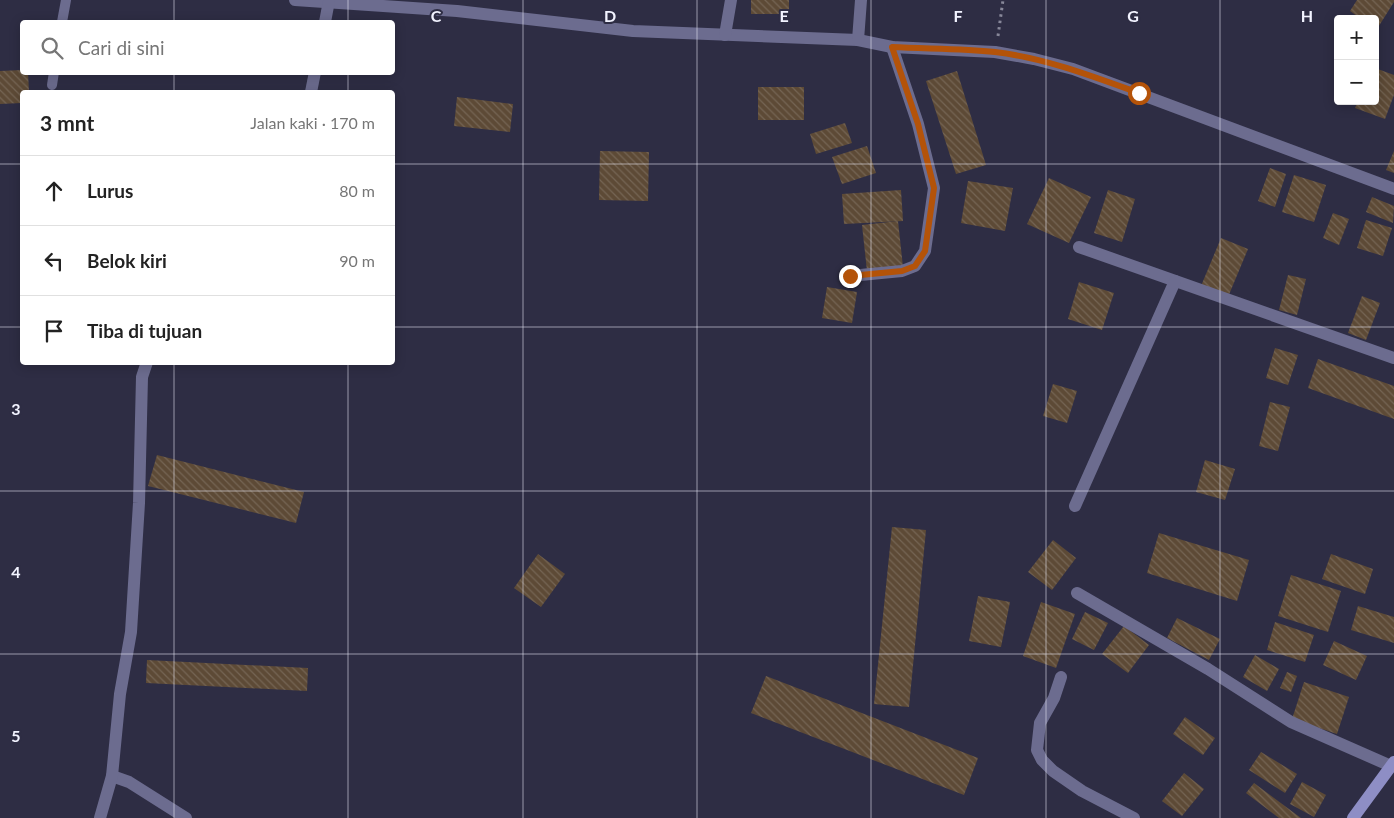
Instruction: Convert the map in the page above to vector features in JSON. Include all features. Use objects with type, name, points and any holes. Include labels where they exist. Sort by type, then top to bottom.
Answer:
[{"type":"main road","points":[[1353,818],[1392,764]]},
{"type":"street","points":[[295,0],[457,11],[633,31],[858,40],[892,47],[996,52],[1034,59],[1083,73],[1394,188]]},
{"type":"street","points":[[725,35],[731,0]]},
{"type":"street","points":[[858,40],[861,0]]},
{"type":"street","points":[[325,20],[329,1]]},
{"type":"street","points":[[850,276],[902,271],[915,266],[925,251],[934,188],[918,124],[892,47]]},
{"type":"street","points":[[312,90],[315,75]]},
{"type":"street","points":[[1079,247],[1394,358]]},
{"type":"street","points":[[1075,506],[1175,281]]},
{"type":"street","points":[[100,818],[112,776],[120,694],[131,632],[139,503],[142,377],[146,365]]},
{"type":"street","points":[[1077,594],[1208,669],[1290,722],[1392,764]]},
{"type":"street","points":[[1061,677],[1054,698],[1040,723],[1037,750],[1042,760],[1053,771],[1082,791],[1134,818]]},
{"type":"street","points":[[112,776],[129,782],[186,818]]},
{"type":"lane","points":[[62,20],[66,0]]},
{"type":"lane","points":[[52,85],[54,75]]},
{"type":"path","points":[[996,52],[1003,0]]},
{"type":"building","points":[[751,0],[789,0],[789,14],[751,14]]},
{"type":"building","points":[[1357,0],[1394,0],[1379,26],[1379,15],[1356,15],[1350,11]]},
{"type":"building","points":[[1379,69],[1394,75],[1394,95],[1385,119],[1355,108],[1356,105],[1379,105]]},
{"type":"building","points":[[20,70],[20,75],[28,75],[29,90],[20,90],[20,103],[0,104],[0,71]]},
{"type":"building","points":[[957,71],[986,165],[956,174],[926,81]]},
{"type":"building","points":[[758,87],[804,87],[804,120],[758,120]]},
{"type":"building","points":[[457,97],[513,104],[510,132],[454,126]]},
{"type":"building","points":[[845,123],[852,143],[816,154],[810,134]]},
{"type":"building","points":[[867,146],[876,173],[842,184],[832,157]]},
{"type":"building","points":[[600,151],[649,152],[648,201],[599,200]]},
{"type":"building","points":[[1394,151],[1394,173],[1386,170]]},
{"type":"building","points":[[1270,168],[1286,174],[1275,207],[1258,201]]},
{"type":"building","points":[[1294,175],[1326,185],[1314,222],[1282,212]]},
{"type":"building","points":[[1049,178],[1091,197],[1069,243],[1027,224]]},
{"type":"building","points":[[968,181],[1013,188],[1005,231],[961,223]]},
{"type":"building","points":[[901,190],[903,221],[844,224],[842,194]]},
{"type":"building","points":[[1108,190],[1135,199],[1122,242],[1094,233]]},
{"type":"building","points":[[1372,197],[1394,206],[1393,223],[1366,212]]},
{"type":"building","points":[[1333,213],[1349,219],[1339,245],[1323,238]]},
{"type":"building","points":[[1366,220],[1392,228],[1383,256],[1357,248]]},
{"type":"building","points":[[898,221],[903,267],[867,271],[862,225]]},
{"type":"building","points":[[1221,238],[1248,249],[1228,297],[1201,286]]},
{"type":"building","points":[[1288,275],[1306,279],[1297,315],[1279,310]]},
{"type":"building","points":[[1079,282],[1114,293],[1102,330],[1068,319]]},
{"type":"building","points":[[827,287],[857,292],[852,323],[822,318]]},
{"type":"building","points":[[1362,296],[1380,303],[1366,340],[1348,333]]},
{"type":"building","points":[[1275,348],[1298,355],[1288,385],[1266,378]]},
{"type":"building","points":[[1318,359],[1394,386],[1394,419],[1308,388]]},
{"type":"building","points":[[1053,384],[1077,391],[1067,423],[1043,416]]},
{"type":"building","points":[[1270,402],[1290,407],[1278,451],[1259,446]]},
{"type":"building","points":[[157,455],[304,492],[296,523],[148,486]]},
{"type":"building","points":[[1205,460],[1235,469],[1225,500],[1196,492]]},
{"type":"building","points":[[892,527],[926,530],[909,707],[874,704]]},
{"type":"building","points":[[1159,533],[1249,560],[1237,601],[1147,573]]},
{"type":"building","points":[[1053,540],[1076,558],[1052,590],[1028,572]]},
{"type":"building","points":[[538,554],[565,574],[541,607],[514,588]]},
{"type":"building","points":[[1331,554],[1373,569],[1365,594],[1322,579]]},
{"type":"building","points":[[1291,575],[1341,591],[1328,632],[1278,616]]},
{"type":"building","points":[[978,596],[1010,602],[1001,647],[969,641]]},
{"type":"building","points":[[1041,602],[1075,614],[1056,668],[1023,656]]},
{"type":"building","points":[[1358,606],[1394,617],[1394,643],[1351,630]]},
{"type":"building","points":[[1085,612],[1108,623],[1094,650],[1072,639]]},
{"type":"building","points":[[1177,618],[1220,639],[1209,660],[1167,638]]},
{"type":"building","points":[[1275,622],[1314,635],[1305,662],[1267,650]]},
{"type":"building","points":[[1124,626],[1149,645],[1128,673],[1102,654]]},
{"type":"building","points":[[1334,641],[1367,656],[1356,680],[1323,665]]},
{"type":"building","points":[[1255,655],[1279,669],[1267,691],[1243,677]]},
{"type":"building","points":[[147,660],[308,668],[307,691],[146,683]]},
{"type":"building","points":[[1287,672],[1297,676],[1291,692],[1280,688]]},
{"type":"building","points":[[766,676],[978,758],[964,795],[751,713]]},
{"type":"building","points":[[1304,682],[1349,697],[1337,734],[1292,719]]},
{"type":"building","points":[[1185,717],[1215,738],[1203,755],[1173,734]]},
{"type":"building","points":[[1261,752],[1297,774],[1285,793],[1249,770]]},
{"type":"building","points":[[1184,773],[1204,789],[1182,816],[1162,801]]},
{"type":"building","points":[[1302,782],[1326,795],[1314,817],[1290,804]]},
{"type":"building","points":[[1254,783],[1301,818],[1279,818],[1246,793]]},
{"type":"route","points":[[850,276],[902,271],[915,266],[925,251],[934,188],[918,124],[892,47],[996,52],[1034,59],[1073,69],[1139,93]]}]
